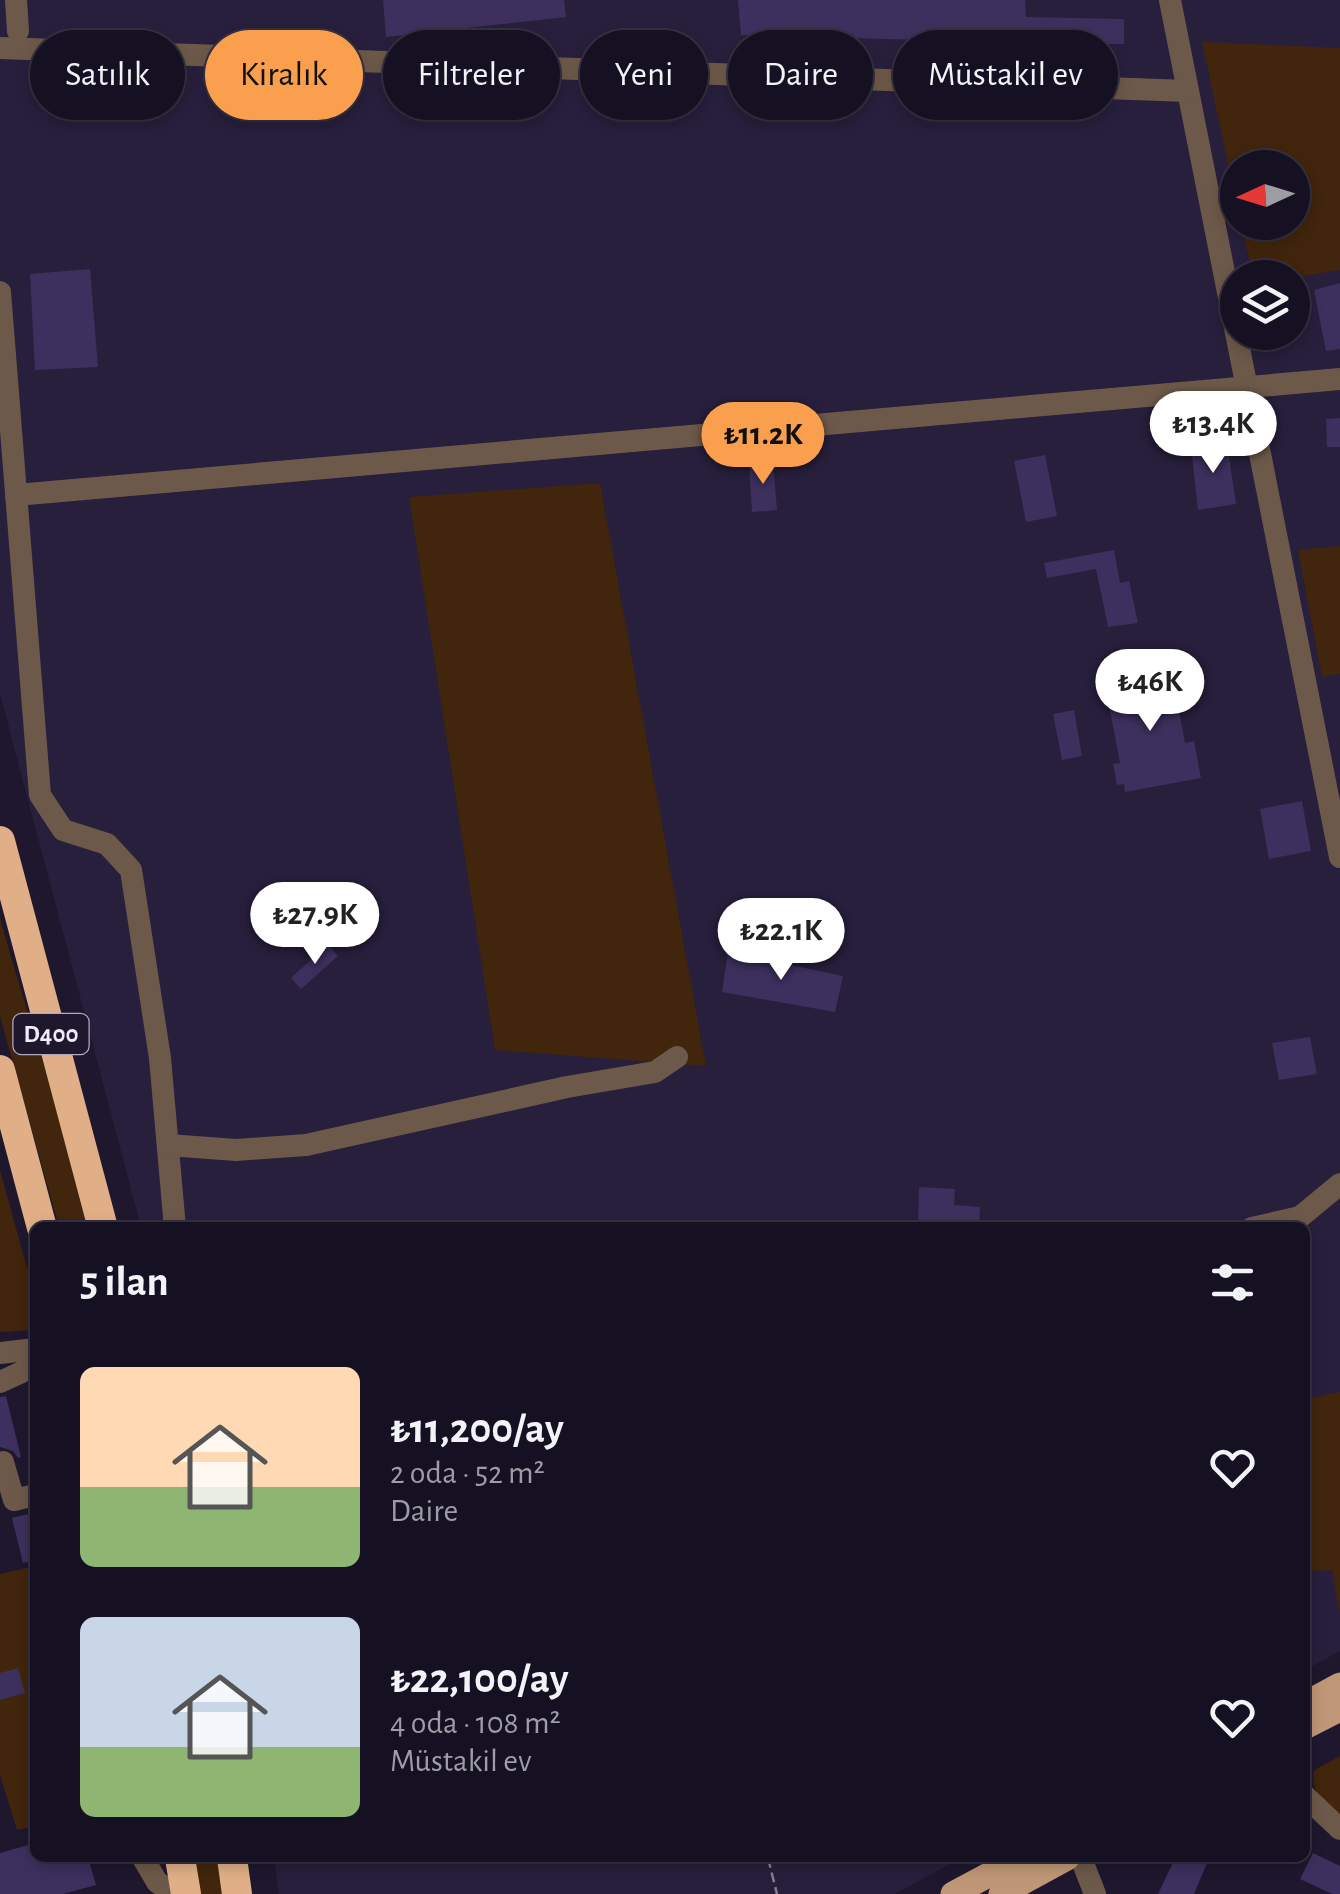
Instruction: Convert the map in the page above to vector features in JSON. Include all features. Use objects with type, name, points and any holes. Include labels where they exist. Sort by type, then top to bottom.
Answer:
[{"type":"highway","name":"D400","points":[[0,841],[101,1222]]},
{"type":"highway","points":[[0,1070],[40,1222]]},
{"type":"highway","points":[[181,1862],[186,1894]]},
{"type":"highway","points":[[233,1862],[238,1894]]},
{"type":"main road","points":[[1310,1701],[1340,1685]]},
{"type":"main road","points":[[1310,1725],[1340,1710]]},
{"type":"main road","points":[[953,1894],[1013,1862]]},
{"type":"main road","points":[[1000,1894],[1060,1862]]},
{"type":"street","points":[[16,0],[18,31]]},
{"type":"street","points":[[1170,0],[1340,857]]},
{"type":"street","points":[[0,48],[1188,91]]},
{"type":"street","points":[[0,292],[40,794],[63,830],[107,844],[131,870],[160,1058],[174,1222]]},
{"type":"street","points":[[16,495],[1340,380]]},
{"type":"street","points":[[168,1146],[248,1150],[306,1145],[645,1074],[676,1058]]},
{"type":"street","points":[[1281,1222],[1300,1218],[1340,1184]]},
{"type":"street","points":[[0,1354],[30,1350]]},
{"type":"street","points":[[0,1382],[30,1368]]},
{"type":"street","points":[[3,1462],[16,1500]]},
{"type":"street","points":[[1310,1801],[1340,1828]]},
{"type":"street","points":[[146,1862],[157,1882],[174,1894]]},
{"type":"street","points":[[1083,1862],[1095,1894]]},
{"type":"path","points":[[769,1862],[777,1894]]},
{"type":"shaded area","points":[[0,0],[1340,0],[1340,1651],[1310,1667],[1310,1222],[140,1222],[0,694]]},
{"type":"shaded area","points":[[1202,42],[1340,48],[1340,270],[1310,275],[1310,260],[1249,260],[1245,240],[1310,240],[1310,150],[1225,150]]},
{"type":"shaded area","points":[[600,483],[706,1066],[495,1050],[409,497]]},
{"type":"shaded area","points":[[1340,546],[1340,674],[1322,677],[1298,550]]},
{"type":"shaded area","points":[[0,918],[89,1222],[58,1222],[0,1016]]},
{"type":"shaded area","points":[[0,1170],[30,1279],[30,1330],[0,1332]]},
{"type":"shaded area","points":[[1340,1392],[1340,1615],[1332,1570],[1310,1571],[1310,1398]]},
{"type":"shaded area","points":[[30,1567],[30,1827],[17,1830],[0,1775],[0,1574]]},
{"type":"shaded area","points":[[1340,1756],[1340,1816],[1320,1796],[1313,1778],[1314,1770]]},
{"type":"shaded area","points":[[192,1862],[221,1862],[225,1894],[197,1894]]},
{"type":"shaded area","points":[[275,1862],[954,1862],[895,1894],[279,1894]]},
{"type":"building","points":[[383,0],[564,0],[566,17],[449,30],[385,30]]},
{"type":"building","points":[[738,0],[1025,0],[1026,17],[1124,19],[1124,44],[1118,44],[1118,30],[893,30],[893,39],[873,39],[873,30],[741,30]]},
{"type":"building","points":[[90,269],[98,367],[35,370],[30,274]]},
{"type":"building","points":[[1340,283],[1340,349],[1326,351],[1314,290]]},
{"type":"building","points":[[1340,418],[1340,447],[1327,447],[1326,419]]},
{"type":"building","points":[[1227,443],[1236,504],[1198,510],[1191,446]]},
{"type":"building","points":[[1045,455],[1057,516],[1026,522],[1014,461]]},
{"type":"building","points":[[773,461],[777,510],[752,512],[749,463]]},
{"type":"building","points":[[1114,550],[1120,583],[1129,581],[1138,623],[1108,627],[1096,569],[1047,578],[1044,563]]},
{"type":"building","points":[[1172,672],[1185,743],[1194,741],[1201,778],[1125,792],[1124,784],[1117,785],[1113,764],[1120,763],[1105,684]]},
{"type":"building","points":[[1074,710],[1082,756],[1062,760],[1053,714]]},
{"type":"building","points":[[1302,801],[1311,851],[1269,859],[1260,809]]},
{"type":"building","points":[[328,944],[338,956],[301,989],[291,978]]},
{"type":"building","points":[[728,952],[843,976],[835,1012],[722,992]]},
{"type":"building","points":[[1310,1037],[1317,1074],[1279,1080],[1272,1043]]},
{"type":"building","points":[[919,1187],[955,1189],[954,1205],[980,1207],[979,1222],[918,1222]]},
{"type":"building","points":[[6,1396],[21,1457],[18,1458],[13,1451],[0,1447],[0,1397]]},
{"type":"building","points":[[30,1514],[30,1561],[23,1563],[12,1518]]},
{"type":"building","points":[[18,1668],[25,1693],[0,1700],[0,1673]]},
{"type":"building","points":[[30,1844],[30,1862],[89,1862],[96,1885],[63,1894],[0,1894],[0,1853]]},
{"type":"building","points":[[1313,1853],[1340,1866],[1340,1894],[1300,1879]]},
{"type":"building","points":[[1173,1862],[1207,1863],[1194,1894],[1158,1894]]}]
